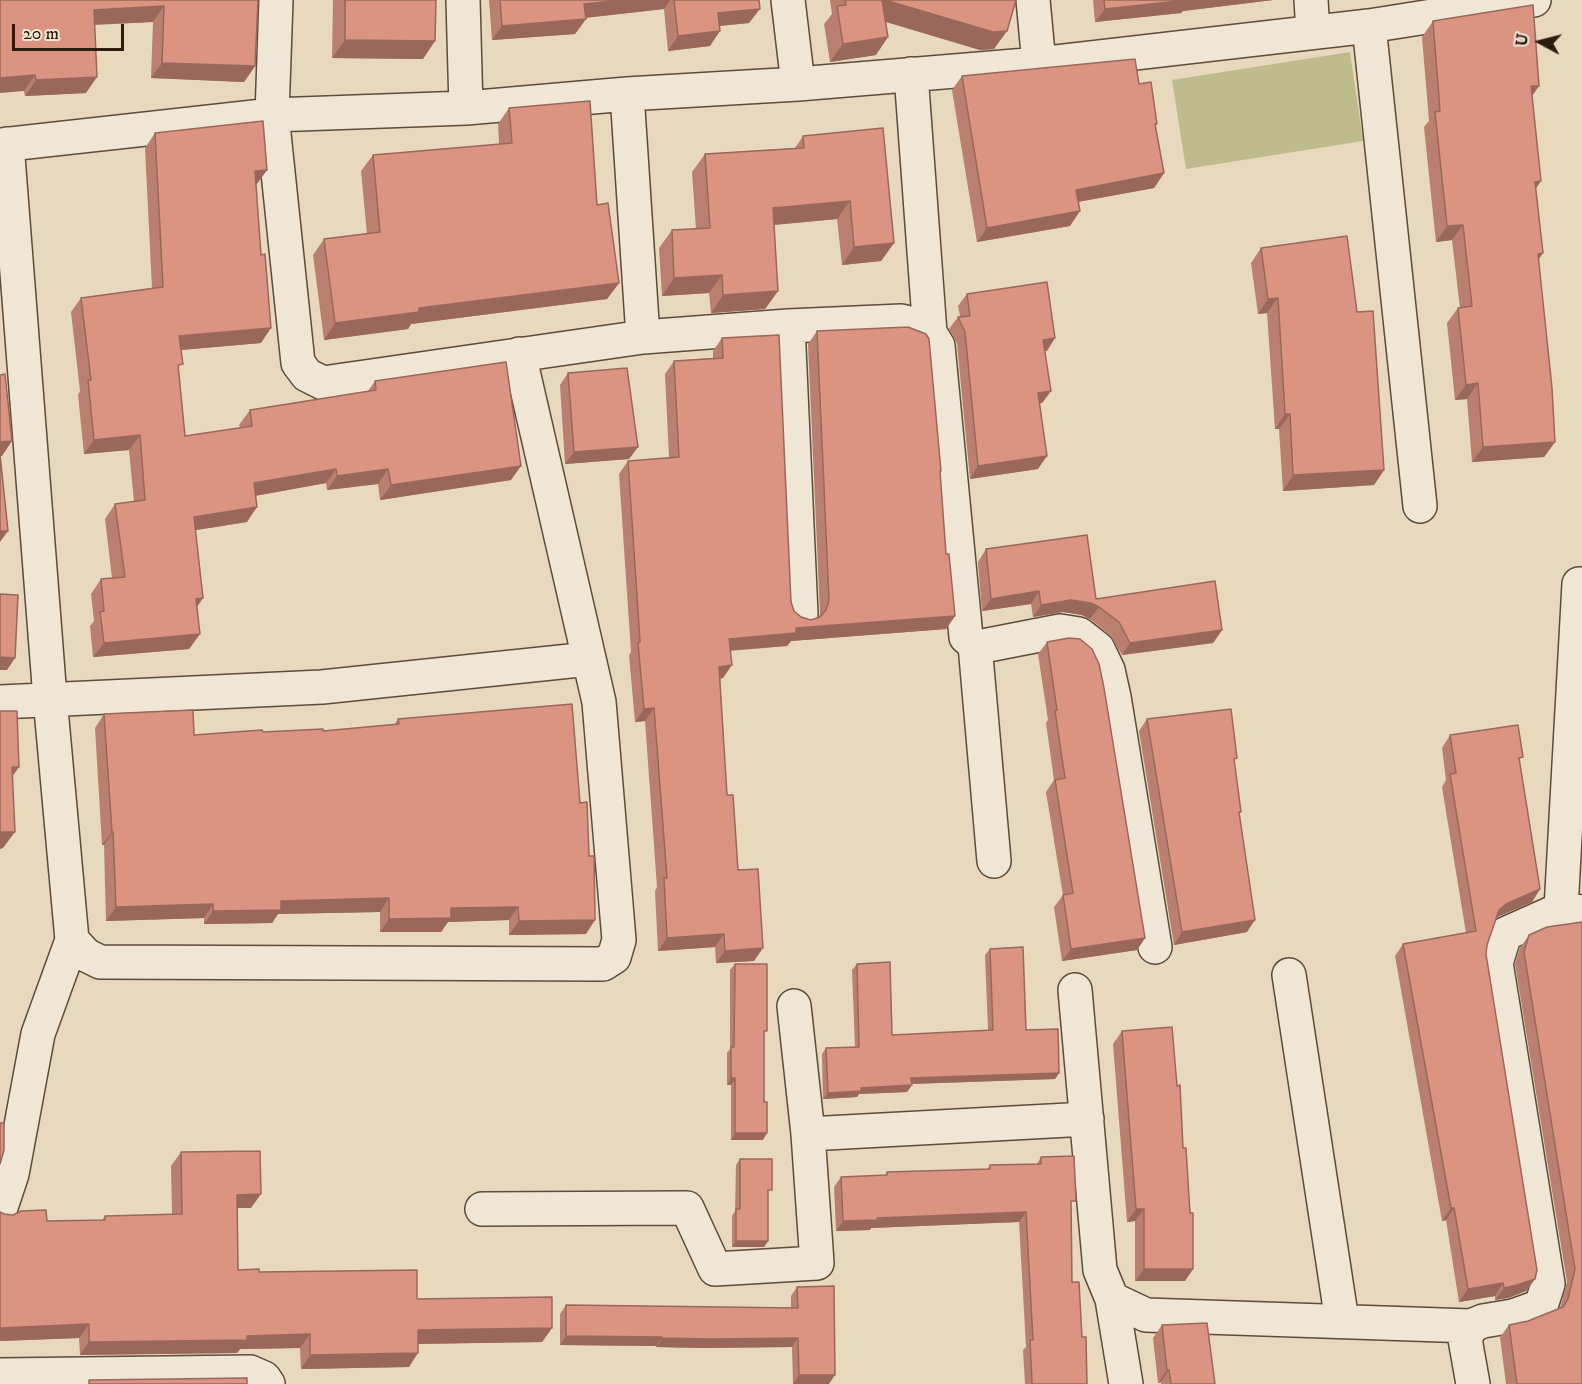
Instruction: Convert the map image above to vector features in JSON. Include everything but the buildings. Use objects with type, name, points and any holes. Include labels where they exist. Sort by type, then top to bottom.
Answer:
[{"type":"street","points":[[276,0],[273,115],[298,363],[307,375],[323,383],[643,337],[788,326],[901,321],[916,325],[930,333]]},
{"type":"street","points":[[464,0],[466,108]]},
{"type":"street","points":[[788,0],[798,84]]},
{"type":"street","points":[[1033,0],[1039,64]]},
{"type":"street","points":[[1311,0],[1313,32]]},
{"type":"street","points":[[0,1210],[12,1174],[38,1034],[72,940],[4,144],[273,115],[466,108],[1039,64],[1369,26],[1534,0]]},
{"type":"street","points":[[1369,26],[1420,506]]},
{"type":"street","points":[[912,74],[930,333],[938,346],[966,637],[975,645],[983,646],[1060,631],[1079,634],[1098,649],[1108,670],[1114,697],[1155,947]]},
{"type":"street","points":[[627,94],[643,337]]},
{"type":"street","points":[[788,326],[801,614]]},
{"type":"street","points":[[72,940],[86,955],[100,962],[603,964],[614,957],[619,940],[599,702],[519,354]]},
{"type":"street","points":[[1112,1299],[1146,1315],[1471,1326],[1483,1321],[1513,1316],[1541,1306],[1548,1284],[1496,963],[1505,934],[1571,910],[1579,584]]},
{"type":"street","points":[[975,645],[994,861]]},
{"type":"street","points":[[0,702],[322,687],[589,659]]},
{"type":"street","points":[[1289,975],[1342,1321]]},
{"type":"street","points":[[1075,990],[1100,1270],[1112,1299],[1126,1384]]},
{"type":"street","points":[[482,1209],[687,1208],[715,1269],[818,1263],[808,1134],[794,1006]]},
{"type":"street","points":[[808,1134],[1087,1119]]},
{"type":"street","points":[[1471,1326],[1465,1340],[1473,1384]]},
{"type":"street","points":[[0,1375],[250,1372],[264,1378],[268,1384]]},
{"type":"shaded area","points":[[1350,52],[1363,141],[1186,169],[1172,80]]}]
